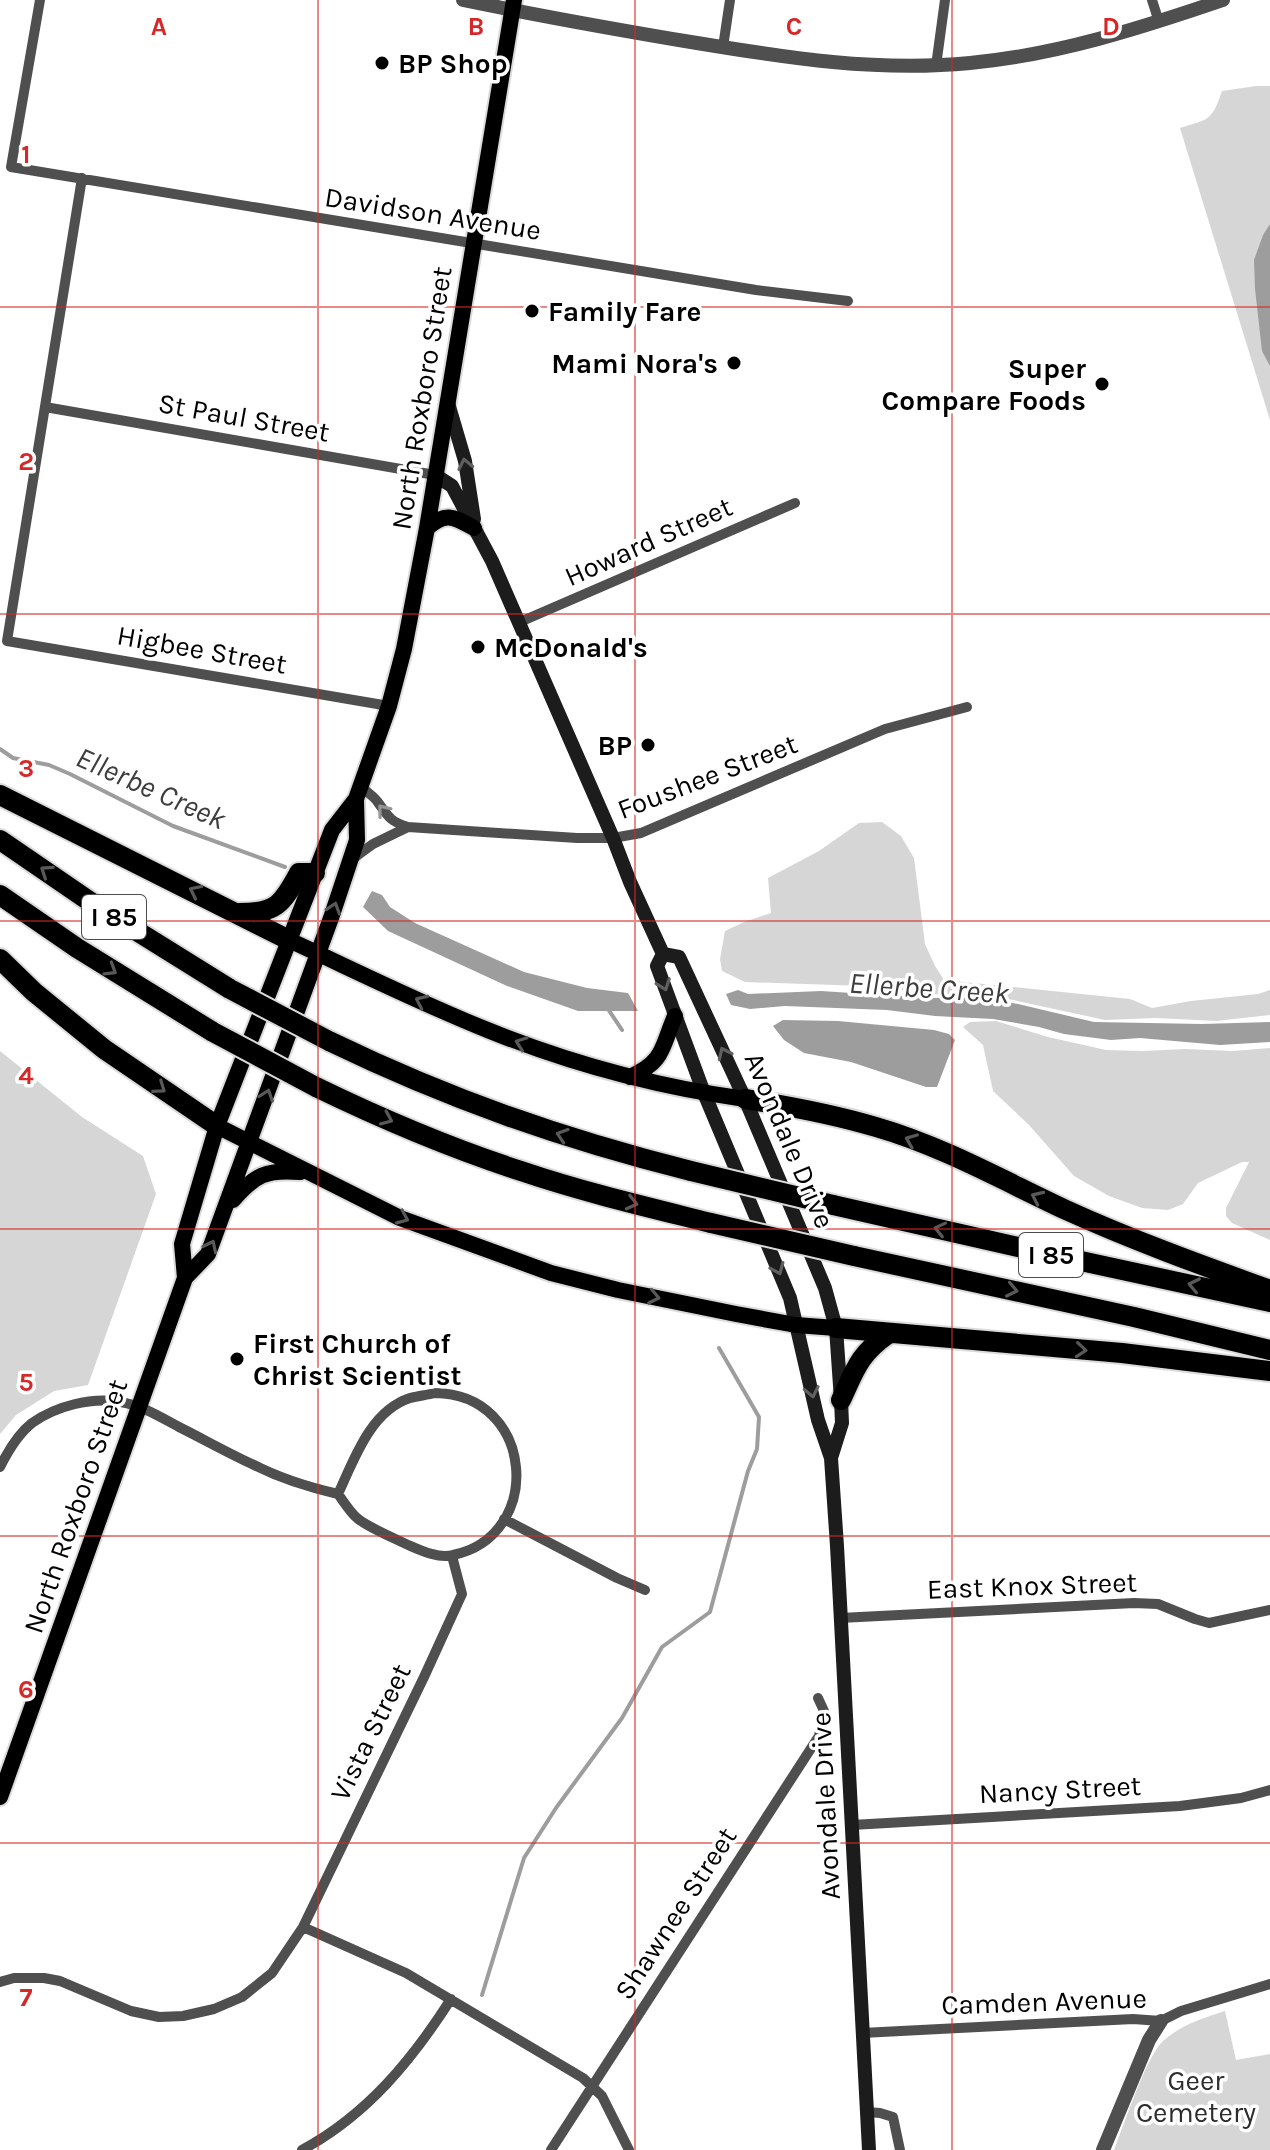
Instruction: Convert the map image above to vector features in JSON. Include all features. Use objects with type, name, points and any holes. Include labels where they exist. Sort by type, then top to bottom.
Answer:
[{"type":"highway","points":[[0,795],[289,940]]},
{"type":"highway","name":"I 85","points":[[0,840],[95,905],[230,989],[329,1041],[435,1089],[515,1120],[691,1171],[1270,1302]]},
{"type":"highway","points":[[239,913],[271,910],[289,891],[299,873],[315,873]]},
{"type":"highway","name":"I 85","points":[[0,895],[77,948],[213,1032],[316,1087],[434,1140],[521,1171],[615,1199],[1270,1350]]},
{"type":"highway","points":[[0,959],[34,992],[104,1049],[217,1126]]},
{"type":"highway","points":[[745,1099],[879,1127],[949,1155],[1092,1222],[1270,1290]]},
{"type":"highway","points":[[836,1328],[1122,1353],[1270,1371]]},
{"type":"highway","points":[[841,1400],[865,1353],[888,1334]]},
{"type":"main road","name":"North Roxboro Street","points":[[185,1278],[182,1244],[217,1126],[332,830],[358,793],[389,706],[410,623],[427,528],[513,5]]},
{"type":"main road","name":"Avondale Drive","points":[[447,402],[465,461],[474,528]]},
{"type":"main road","name":"Avondale Drive","points":[[435,475],[452,486],[492,561],[663,954]]},
{"type":"main road","points":[[427,528],[438,518],[456,518],[474,528]]},
{"type":"main road","name":"North Roxboro Street","points":[[0,1797],[185,1278],[208,1254],[319,953],[357,840],[358,793]]},
{"type":"main road","points":[[289,940],[532,1047],[630,1077],[745,1099]]},
{"type":"main road","name":"Avondale Drive","points":[[663,954],[657,966],[675,1016],[790,1298],[818,1420],[831,1458],[869,2150]]},
{"type":"main road","name":"Avondale Drive","points":[[663,954],[679,957],[745,1099],[825,1288],[836,1328],[842,1423],[831,1458]]},
{"type":"main road","points":[[630,1077],[658,1059],[675,1016]]},
{"type":"main road","points":[[217,1126],[400,1218],[551,1273],[618,1290],[796,1325],[836,1328]]},
{"type":"main road","points":[[227,1207],[250,1181],[260,1175],[283,1170],[307,1172]]},
{"type":"street","name":"Davidson Avenue","points":[[40,0],[11,167],[756,290],[848,301]]},
{"type":"street","points":[[463,0],[513,5],[792,58],[854,65],[936,66],[1007,59],[1091,41],[1223,0]]},
{"type":"street","points":[[723,47],[730,0]]},
{"type":"street","points":[[936,66],[945,0]]},
{"type":"street","points":[[1152,0],[1159,22]]},
{"type":"street","points":[[45,407],[82,178]]},
{"type":"street","name":"St Paul Street","points":[[45,407],[435,475]]},
{"type":"street","name":"Higbee Street","points":[[45,407],[7,641],[389,706]]},
{"type":"street","name":"Howard Street","points":[[520,622],[795,503]]},
{"type":"street","name":"Foushee Street","points":[[348,863],[373,844],[408,827],[577,838],[613,838],[641,833],[885,729],[967,707]]},
{"type":"street","points":[[358,793],[376,801],[390,820],[408,827]]},
{"type":"street","points":[[0,1467],[31,1424],[58,1409],[95,1401],[120,1402],[138,1407],[296,1484],[338,1494],[357,1518],[428,1553],[452,1556],[483,1543],[495,1532],[513,1498],[517,1469],[504,1430],[491,1412],[474,1401],[445,1393],[409,1399],[379,1419],[361,1445],[338,1494]]},
{"type":"street","points":[[504,1519],[645,1590]]},
{"type":"street","name":"Vista Street","points":[[0,1982],[14,1978],[60,1981],[131,2011],[159,2017],[183,2016],[214,2009],[242,1997],[272,1973],[303,1927],[462,1594],[452,1556]]},
{"type":"street","name":"East Knox Street","points":[[840,1618],[1134,1603],[1158,1604],[1209,1623],[1270,1610]]},
{"type":"street","name":"Shawnee Street","points":[[551,2150],[819,1736],[824,1711],[818,1698]]},
{"type":"street","name":"Nancy Street","points":[[852,1825],[1180,1806],[1241,1798],[1270,1790]]},
{"type":"street","points":[[303,1927],[406,1973],[593,2086],[602,2096],[629,2150]]},
{"type":"street","name":"Camden Avenue","points":[[862,2033],[1133,2019],[1161,2021],[1181,2011],[1270,1984]]},
{"type":"street","points":[[302,2150],[377,2096],[424,2040],[451,1999]]},
{"type":"street","points":[[1103,2150],[1149,2040],[1161,2021]]},
{"type":"street","points":[[867,2112],[893,2117],[900,2150]]},
{"type":"green space","points":[[1270,86],[1270,420],[1180,128],[1212,114],[1222,91]]},
{"type":"green space","points":[[882,822],[901,836],[914,858],[925,944],[944,980],[1130,999],[1152,1008],[1270,990],[1270,1015],[1216,1021],[1156,1018],[1105,1020],[982,995],[932,994],[864,986],[745,982],[722,971],[720,959],[725,931],[771,913],[768,878],[819,851],[859,823]]},
{"type":"green space","points":[[996,1021],[1106,1050],[1233,1051],[1270,1048],[1270,1240],[1232,1223],[1226,1216],[1226,1208],[1249,1162],[1242,1162],[1198,1183],[1183,1204],[1168,1210],[1142,1208],[1109,1196],[1074,1176],[1029,1125],[993,1091],[983,1045],[963,1027],[970,1022]]},
{"type":"green space","points":[[0,1051],[82,1117],[143,1156],[156,1194],[88,1385],[54,1391],[16,1415],[0,1434]]},
{"type":"green space","name":"Geer Cemetery","points":[[1225,2011],[1236,2060],[1270,2054],[1270,2150],[1114,2150],[1156,2049],[1185,2026]]},
{"type":"shaded area","points":[[1270,224],[1270,366],[1262,351],[1254,260]]},
{"type":"shaded area","points":[[372,891],[382,895],[390,907],[415,923],[524,972],[587,988],[628,993],[638,1011],[578,1011],[507,986],[388,931],[363,907]]},
{"type":"shaded area","points":[[738,990],[748,994],[821,991],[929,998],[977,997],[1094,1022],[1270,1022],[1270,1042],[1220,1045],[1140,1038],[1111,1040],[993,1019],[887,1010],[785,1006],[750,1009],[731,1005],[726,994]]},
{"type":"shaded area","points":[[783,1020],[838,1021],[934,1030],[949,1034],[955,1040],[937,1087],[926,1087],[851,1062],[804,1053],[784,1040],[773,1026]]},
{"type":"waterway","name":"Ellerbe Creek","points":[[0,749],[13,758],[49,765],[70,774],[173,826],[285,867]]},
{"type":"waterway","points":[[608,1009],[622,1030]]},
{"type":"waterway","points":[[482,1995],[524,1858],[556,1808],[622,1718],[662,1647],[710,1612],[748,1471],[757,1449],[759,1417],[719,1348]]},
{"type":"place","name":"BP Shop","points":[[382,63]]},
{"type":"place","name":"Family Fare","points":[[532,311]]},
{"type":"place","name":"Mami Nora's","points":[[734,363]]},
{"type":"place","name":"Super Compare Foods","points":[[1102,384]]},
{"type":"place","name":"McDonald's","points":[[478,647]]},
{"type":"place","name":"BP","points":[[648,745]]},
{"type":"place","name":"First Church of Christ Scientist","points":[[237,1359]]}]
